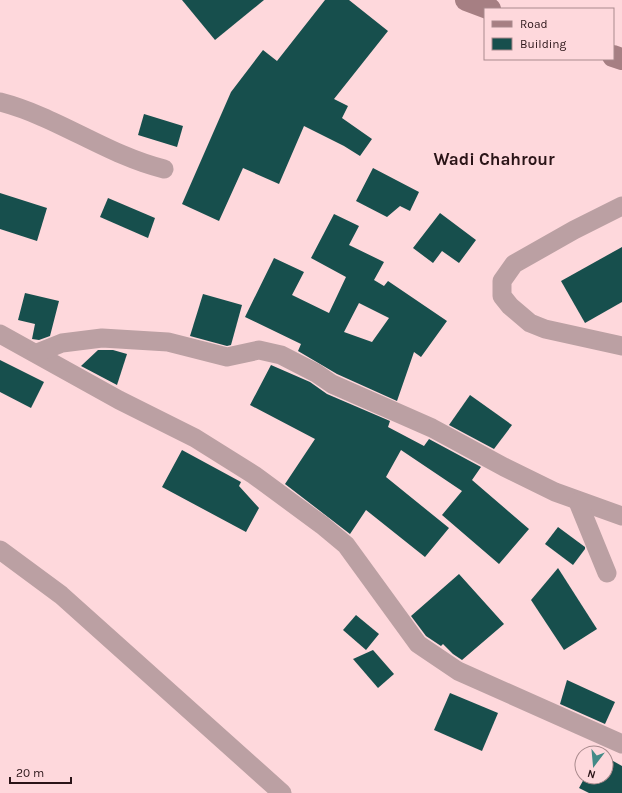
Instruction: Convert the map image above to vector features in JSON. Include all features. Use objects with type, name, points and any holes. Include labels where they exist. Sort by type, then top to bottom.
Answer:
[{"type":"main road","points":[[466,0],[487,8]]},
{"type":"street","points":[[0,102],[53,121],[109,148],[164,169]]},
{"type":"street","points":[[622,206],[574,230],[514,264],[507,271],[502,281],[502,296],[510,306],[530,323],[545,329],[622,346]]},
{"type":"street","points":[[0,334],[37,353],[119,400],[195,438],[254,475],[322,525],[346,545],[418,644],[436,658],[472,678],[622,744]]},
{"type":"street","points":[[37,353],[62,343],[102,338],[168,342],[227,357],[259,350],[281,355],[316,373],[332,384],[432,428],[504,467],[578,502],[622,516]]},
{"type":"street","points":[[578,502],[607,573]]},
{"type":"street","points":[[0,550],[61,596],[282,793]]},
{"type":"building","points":[[182,0],[264,0],[215,40]]},
{"type":"building","points":[[325,0],[349,0],[388,31],[334,99],[348,106],[342,118],[372,139],[360,156],[344,146],[304,126],[279,184],[243,168],[219,221],[182,204],[231,92],[263,50],[277,61]]},
{"type":"building","points":[[144,114],[183,126],[177,147],[138,135]]},
{"type":"building","points":[[373,168],[419,192],[410,211],[400,206],[387,217],[356,201]]},
{"type":"building","points":[[0,193],[47,208],[37,241],[0,229]]},
{"type":"building","points":[[108,198],[155,218],[148,238],[100,217]]},
{"type":"building","points":[[440,213],[476,240],[459,263],[442,251],[433,263],[413,248]]},
{"type":"building","points":[[334,214],[359,226],[349,245],[384,262],[374,280],[384,286],[388,281],[447,321],[421,357],[414,352],[397,401],[337,374],[298,351],[301,344],[245,317],[274,258],[304,272],[292,295],[329,313],[346,277],[311,258]],"holes":[[[359,303],[389,318],[372,342],[344,332]]]},
{"type":"building","points":[[622,247],[622,302],[585,323],[561,281]]},
{"type":"building","points":[[25,293],[59,301],[50,336],[39,340],[32,339],[35,324],[18,320]]},
{"type":"building","points":[[203,294],[242,305],[231,345],[227,346],[190,336]]},
{"type":"building","points":[[98,350],[113,350],[127,354],[117,385],[81,366]]},
{"type":"building","points":[[0,360],[44,382],[31,408],[0,392]]},
{"type":"building","points":[[271,365],[310,382],[327,394],[390,421],[388,427],[424,446],[429,439],[481,467],[472,480],[529,529],[499,564],[442,515],[462,491],[401,450],[386,477],[449,528],[425,557],[366,510],[350,534],[285,484],[315,439],[250,405]]},
{"type":"building","points":[[470,395],[512,425],[494,449],[449,425]]},
{"type":"building","points":[[182,450],[241,482],[239,486],[259,508],[246,532],[162,487]]},
{"type":"building","points":[[558,527],[585,547],[573,565],[545,544]]},
{"type":"building","points":[[558,568],[597,629],[564,650],[531,600]]},
{"type":"building","points":[[459,574],[504,624],[462,660],[453,654],[443,644],[441,646],[426,636],[411,616]]},
{"type":"building","points":[[356,615],[379,634],[366,650],[343,630]]},
{"type":"building","points":[[373,650],[394,674],[378,688],[353,659]]},
{"type":"building","points":[[567,680],[615,702],[605,724],[560,704]]},
{"type":"building","points":[[450,693],[498,713],[482,751],[434,730]]},
{"type":"building","points":[[614,762],[622,766],[622,793],[589,793],[579,788],[581,785],[614,785]]},
{"type":"district","name":"Wadi Chahrour","points":[[494,159]]}]
